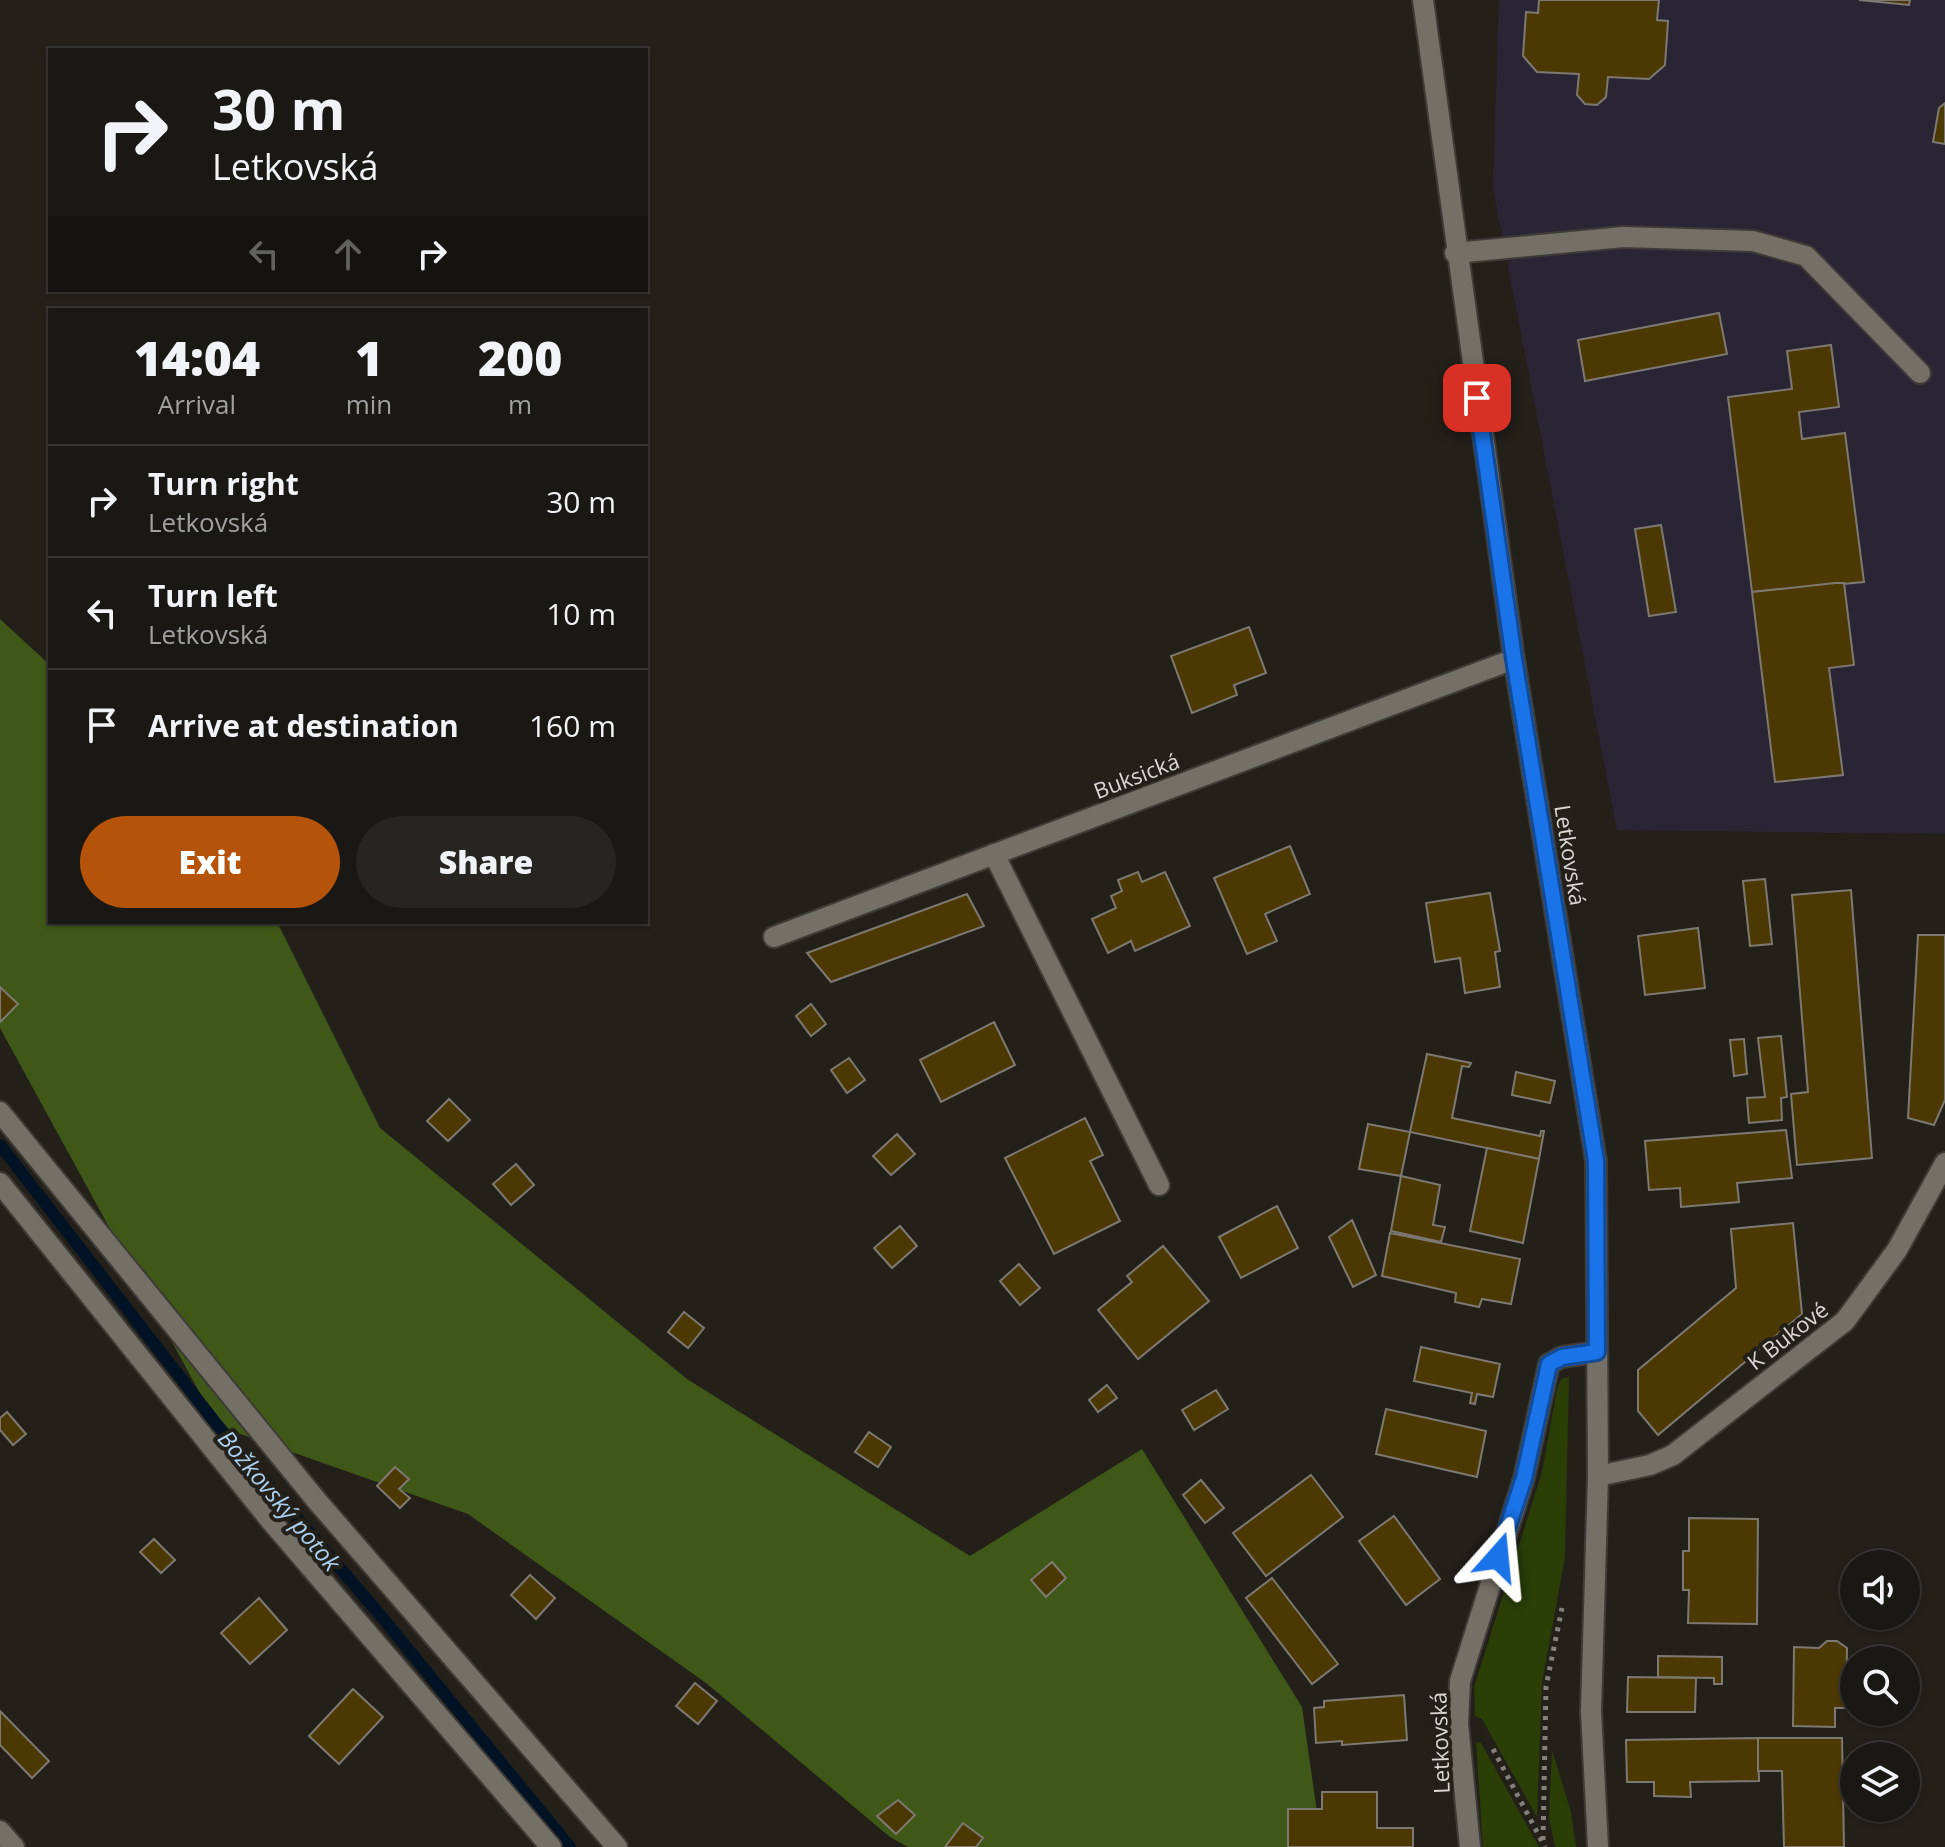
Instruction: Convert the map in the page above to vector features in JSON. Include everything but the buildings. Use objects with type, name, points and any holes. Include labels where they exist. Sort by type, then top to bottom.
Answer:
[{"type":"street","name":"Letkovská","points":[[1423,0],[1455,253],[1514,659],[1596,1161],[1598,1476],[1591,1711],[1598,1847]]},
{"type":"street","points":[[1455,253],[1623,237],[1753,241],[1806,256],[1920,373]]},
{"type":"street","name":"Buksická","points":[[774,937],[1514,659]]},
{"type":"street","points":[[994,854],[1159,1185]]},
{"type":"street","points":[[0,1112],[317,1501],[617,1847]]},
{"type":"street","name":"K Bukové","points":[[1598,1476],[1650,1465],[1673,1455],[1845,1321],[1897,1250],[1945,1163]]},
{"type":"street","points":[[0,1183],[271,1521],[551,1847]]},
{"type":"street","name":"Letkovská","points":[[1470,1847],[1458,1724],[1460,1681],[1524,1478],[1549,1364],[1562,1357],[1597,1352]]},
{"type":"street","points":[[0,1831],[14,1847]]},
{"type":"path","points":[[1544,1844],[1546,1687],[1565,1593]]},
{"type":"path","points":[[1458,1724],[1485,1736],[1544,1844]]},
{"type":"shaded area","points":[[1499,0],[1945,0],[1945,834],[1617,830],[1493,188]]},
{"type":"green space","points":[[0,619],[48,663],[48,924],[278,924],[380,1128],[687,1379],[970,1556],[1142,1449],[1302,1707],[1322,1847],[908,1847],[890,1837],[706,1683],[468,1514],[218,1426],[0,1028]]},
{"type":"green space","points":[[1569,1377],[1565,1557],[1542,1683],[1537,1817],[1482,1719],[1475,1716],[1474,1687],[1542,1472],[1557,1389],[1561,1379]]},
{"type":"green space","points":[[1476,1742],[1481,1743],[1539,1847],[1483,1847]]},
{"type":"green space","points":[[1552,1750],[1571,1812],[1576,1847],[1555,1847],[1549,1817]]},
{"type":"waterway","name":"Božkovský potok","points":[[0,1145],[218,1426],[381,1616],[570,1847]]},
{"type":"route","points":[[1477,398],[1514,659],[1596,1161],[1597,1352],[1562,1357],[1549,1364],[1524,1478],[1498,1557]]}]
